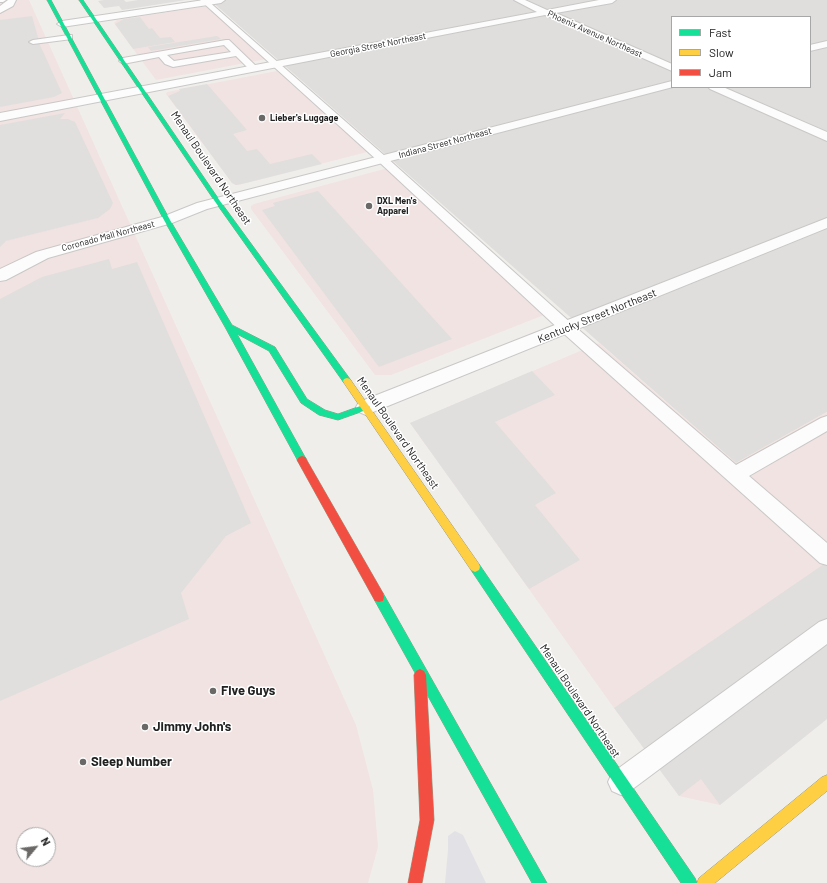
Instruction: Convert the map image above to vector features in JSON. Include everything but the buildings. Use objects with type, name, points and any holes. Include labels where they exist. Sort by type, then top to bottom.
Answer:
[{"type":"main road","points":[[49,0],[167,220],[229,327],[419,670],[540,883]]},
{"type":"main road","name":"Menaul Boulevard Northeast","points":[[81,0],[218,202],[366,408],[690,883]]},
{"type":"main road","points":[[229,327],[272,349],[304,402],[322,413],[338,417],[366,408]]},
{"type":"main road","points":[[415,883],[427,820],[419,670]]},
{"type":"main road","points":[[704,883],[827,782]]},
{"type":"street","points":[[0,10],[7,6],[12,0]]},
{"type":"street","points":[[62,24],[204,1],[221,0]]},
{"type":"street","name":"Phoenix Avenue Northeast","points":[[518,0],[671,68]]},
{"type":"street","name":"Georgia Street Northeast","points":[[143,90],[612,0]]},
{"type":"street","points":[[811,48],[827,44]]},
{"type":"street","name":"Indiana Street Northeast","points":[[218,202],[671,84]]},
{"type":"street","points":[[716,88],[827,138]]},
{"type":"street","points":[[0,117],[143,90]]},
{"type":"street","name":"Coronado Mall Northeast","points":[[0,276],[42,255],[167,220],[191,210],[218,202]]},
{"type":"street","name":"Kentucky Street Northeast","points":[[366,408],[827,223]]},
{"type":"lane","points":[[204,1],[382,159],[567,328],[827,556]]},
{"type":"lane","points":[[34,42],[69,37]]},
{"type":"lane","points":[[123,61],[226,42],[253,68]]},
{"type":"lane","points":[[161,54],[168,62],[173,64],[238,53]]},
{"type":"lane","points":[[735,475],[827,423]]},
{"type":"lane","points":[[621,782],[827,630]]},
{"type":"shaded area","points":[[0,0],[29,0],[356,725],[373,790],[378,847],[368,883],[0,883]]},
{"type":"shaded area","points":[[124,0],[126,2],[138,0],[186,0],[122,10],[119,6],[104,8],[98,1]]},
{"type":"shaded area","points":[[210,0],[827,0],[827,412],[736,463]]},
{"type":"shaded area","points":[[207,6],[266,59],[156,80],[114,23],[117,20]]},
{"type":"shaded area","points":[[32,16],[40,45],[62,93],[54,97],[0,107],[0,20]]},
{"type":"shaded area","points":[[140,17],[149,29],[152,28],[160,38],[171,37],[175,42],[133,49],[115,24],[124,19]]},
{"type":"shaded area","points":[[217,36],[221,39],[151,51],[148,47]]},
{"type":"shaded area","points":[[277,71],[367,152],[236,185],[232,183],[166,94],[167,92]]},
{"type":"shaded area","points":[[207,84],[247,130],[233,134],[247,151],[257,149],[270,164],[312,154],[322,164],[242,184],[236,185],[232,183],[168,96],[180,91],[179,89]]},
{"type":"shaded area","points":[[65,113],[60,119],[68,119],[75,122],[113,203],[110,209],[98,218],[6,241],[0,247],[0,125]]},
{"type":"shaded area","points":[[388,168],[544,315],[391,375],[375,375],[251,209],[251,206]]},
{"type":"shaded area","points":[[318,191],[452,339],[379,367],[262,210],[275,206],[273,203]]},
{"type":"shaded area","points":[[109,259],[112,269],[137,262],[251,523],[226,536],[181,593],[189,619],[0,701],[0,299],[42,277]]},
{"type":"shaded area","points":[[599,343],[736,463],[827,412],[827,719],[720,805],[679,796],[614,708],[410,423]]},
{"type":"shaded area","points":[[532,371],[555,395],[495,422],[556,493],[535,505],[580,560],[529,589],[410,423]]},
{"type":"shaded area","points":[[827,562],[827,719],[720,805],[701,779],[679,796],[614,708]]},
{"type":"shaded area","points":[[455,831],[463,835],[486,883],[445,883],[448,836]]},
{"type":"traffic: fast","points":[[49,0],[167,220],[229,327],[302,460]]},
{"type":"traffic: fast","points":[[81,0],[218,202],[347,381]]},
{"type":"traffic: fast","points":[[229,327],[272,349],[304,401],[322,413],[338,417],[366,407]]},
{"type":"traffic: fast","points":[[475,567],[690,883]]},
{"type":"traffic: fast","points":[[379,597],[540,883]]},
{"type":"traffic: slow","points":[[347,381],[475,567]]},
{"type":"traffic: slow","points":[[704,883],[827,782]]},
{"type":"traffic: jam","points":[[302,460],[379,597]]},
{"type":"traffic: jam","points":[[415,883],[427,820],[420,675]]},
{"type":"place","name":"Lieber's Luggage","points":[[262,118]]},
{"type":"place","name":"DXL Men's Apparel","points":[[369,206]]},
{"type":"place","name":"Five Guys","points":[[213,691]]},
{"type":"place","name":"Jimmy John's","points":[[145,727]]},
{"type":"place","name":"Sleep Number","points":[[83,762]]}]
